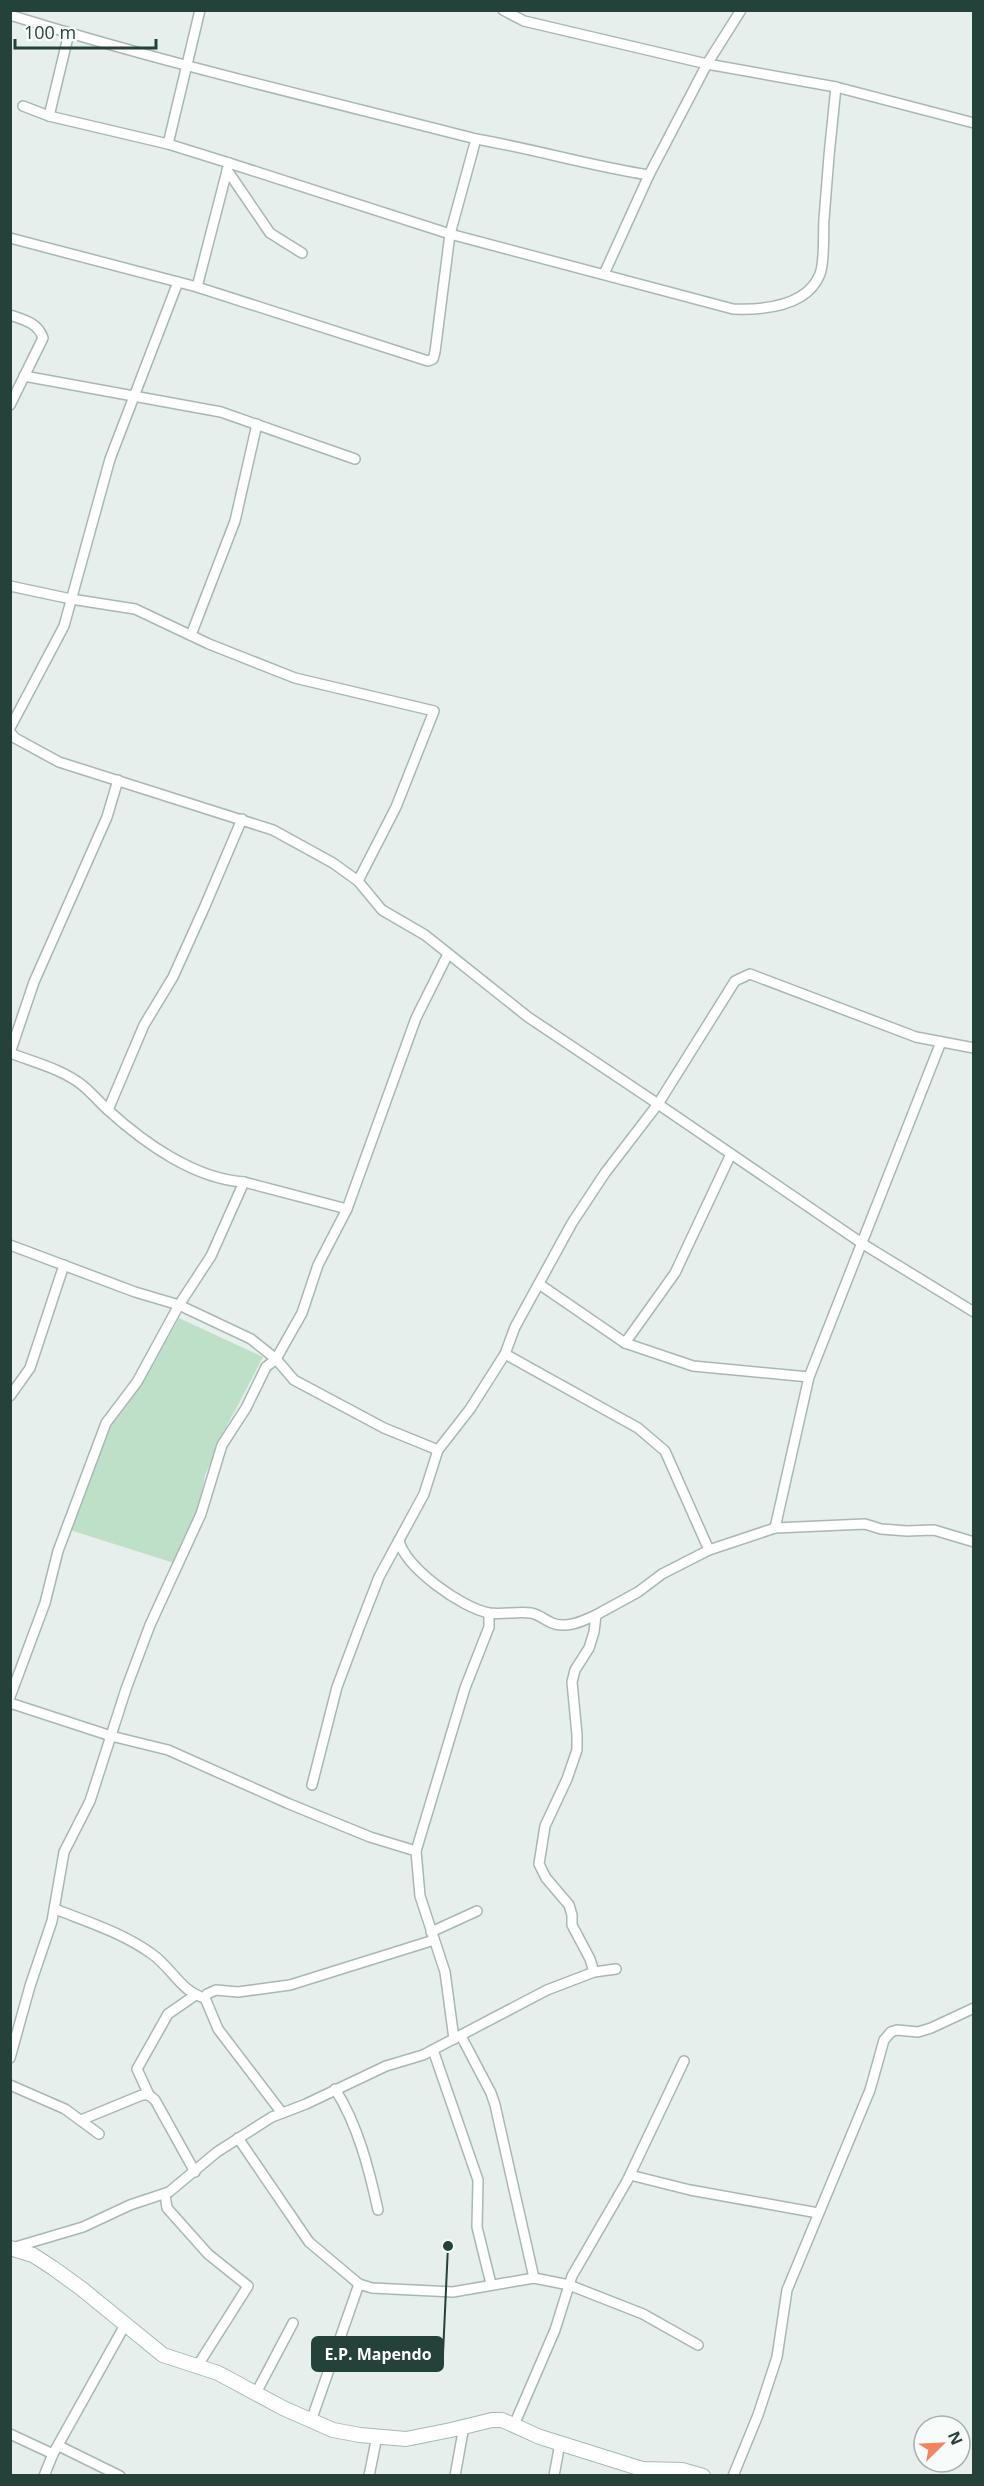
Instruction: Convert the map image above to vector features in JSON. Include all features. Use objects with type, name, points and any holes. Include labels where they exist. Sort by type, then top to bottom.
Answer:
[{"type":"street","points":[[168,144],[200,10]]},
{"type":"street","points":[[503,10],[524,21],[708,64],[836,87],[974,123]]},
{"type":"street","points":[[604,274],[650,175],[708,64],[741,10]]},
{"type":"street","points":[[10,15],[187,66],[476,139],[527,148],[603,168],[650,175]]},
{"type":"street","points":[[49,116],[69,33]]},
{"type":"street","points":[[23,106],[49,116],[168,144],[228,166],[450,234],[733,309],[758,310],[783,305],[805,293],[821,273],[827,162],[836,87]]},
{"type":"street","points":[[10,238],[197,287],[428,361],[432,359],[435,352],[450,234],[476,139]]},
{"type":"street","points":[[228,166],[270,232],[302,254]]},
{"type":"street","points":[[197,287],[228,166]]},
{"type":"street","points":[[178,282],[133,397],[94,510],[64,626],[10,730],[15,738],[59,762],[273,830],[333,863],[358,881],[382,910],[425,935],[528,1017],[863,1244],[974,1312]]},
{"type":"street","points":[[10,315],[31,322],[40,329],[43,338],[10,405]]},
{"type":"street","points":[[24,376],[221,412],[355,459]]},
{"type":"street","points":[[191,634],[235,521],[257,424]]},
{"type":"street","points":[[10,586],[135,609],[295,678],[434,711],[396,807],[358,881]]},
{"type":"street","points":[[118,780],[107,818],[34,982],[10,1053],[81,1084],[143,1140],[183,1163],[229,1181],[244,1182],[347,1209]]},
{"type":"street","points":[[108,1110],[144,1025],[173,977],[242,819]]},
{"type":"street","points":[[10,2058],[55,1909],[64,1852],[90,1801],[150,1625],[201,1514],[222,1445],[246,1408],[266,1367],[276,1359],[302,1313],[318,1265],[347,1209],[416,1018],[448,954]]},
{"type":"street","points":[[312,1785],[337,1687],[379,1577],[424,1494],[438,1450],[470,1408],[505,1354],[515,1327],[572,1222],[605,1173],[658,1104],[735,981],[750,974],[916,1037],[974,1048]]},
{"type":"street","points":[[775,1528],[809,1377],[941,1042]]},
{"type":"street","points":[[625,1343],[675,1273],[731,1154]]},
{"type":"street","points":[[10,1697],[45,1603],[58,1551],[106,1423],[137,1382],[179,1305],[211,1256],[244,1182]]},
{"type":"street","points":[[10,1245],[135,1292],[179,1305],[251,1339],[276,1359],[294,1380],[384,1428],[438,1450]]},
{"type":"street","points":[[10,1396],[30,1368],[64,1265]]},
{"type":"street","points":[[539,1284],[625,1343],[693,1366],[809,1377]]},
{"type":"street","points":[[505,1354],[638,1428],[657,1442],[665,1451],[709,1550]]},
{"type":"street","points":[[399,1540],[407,1558],[437,1584],[469,1606],[489,1613],[532,1613],[555,1624],[569,1625],[596,1615],[638,1592],[662,1574],[709,1550],[775,1528],[865,1524],[881,1529],[934,1530],[974,1542]]},
{"type":"street","points":[[489,1613],[489,1627],[465,1688],[416,1851],[420,1896],[449,1991],[458,2037],[491,2093],[495,2105],[534,2278]]},
{"type":"street","points":[[594,1972],[590,1959],[572,1925],[569,1905],[546,1878],[539,1864],[545,1826],[567,1779],[577,1750],[578,1735],[572,1682],[575,1670],[589,1648],[596,1615]]},
{"type":"street","points":[[10,1702],[111,1736],[168,1750],[370,1837],[416,1851]]},
{"type":"street","points":[[55,1909],[126,1938],[154,1955],[194,1996],[205,1998]]},
{"type":"street","points":[[205,1998],[207,1994],[216,1990],[238,1992],[290,1985],[432,1936],[477,1911]]},
{"type":"street","points":[[11,2248],[83,2227],[130,2205],[165,2194],[217,2152],[282,2113],[386,2066],[401,2063],[433,2050],[528,1999],[594,1972],[616,1969]]},
{"type":"street","points":[[194,1996],[168,2014],[137,2069],[149,2095],[195,2172]]},
{"type":"street","points":[[205,1998],[218,2029],[282,2113]]},
{"type":"street","points":[[733,2475],[758,2415],[777,2357],[787,2290],[870,2090],[887,2035],[897,2030],[918,2032],[931,2028],[974,2008]]},
{"type":"street","points":[[433,2050],[478,2180],[477,2227],[491,2284]]},
{"type":"street","points":[[514,2425],[555,2330],[572,2276],[630,2175],[684,2061]]},
{"type":"street","points":[[10,2085],[65,2109],[99,2134]]},
{"type":"street","points":[[335,2089],[347,2108],[361,2146],[378,2210]]},
{"type":"street","points":[[81,2120],[142,2095],[149,2095]]},
{"type":"street","points":[[238,2138],[309,2242],[359,2284],[372,2288],[453,2292],[534,2278],[569,2285],[643,2314],[698,2345]]},
{"type":"street","points":[[630,2175],[690,2190],[818,2213]]},
{"type":"street","points":[[165,2194],[167,2208],[201,2246],[248,2286],[198,2365]]},
{"type":"street","points":[[11,2248],[33,2255],[53,2268],[163,2355],[218,2373],[333,2430],[406,2439],[492,2420],[514,2425],[642,2472],[682,2470],[703,2475]]},
{"type":"street","points":[[311,2421],[359,2284]]},
{"type":"street","points":[[256,2393],[293,2323]]},
{"type":"street","points":[[44,2475],[125,2325]]},
{"type":"street","points":[[455,2475],[464,2426]]},
{"type":"street","points":[[10,2434],[120,2475]]},
{"type":"street","points":[[369,2475],[377,2436]]},
{"type":"street","points":[[554,2475],[560,2443]]},
{"type":"green space","points":[[179,1318],[263,1357],[228,1424],[205,1475],[199,1508],[174,1563],[70,1530],[116,1414],[144,1380]]},
{"type":"place","name":"E.P. Mapendo","points":[[448,2246]]}]
